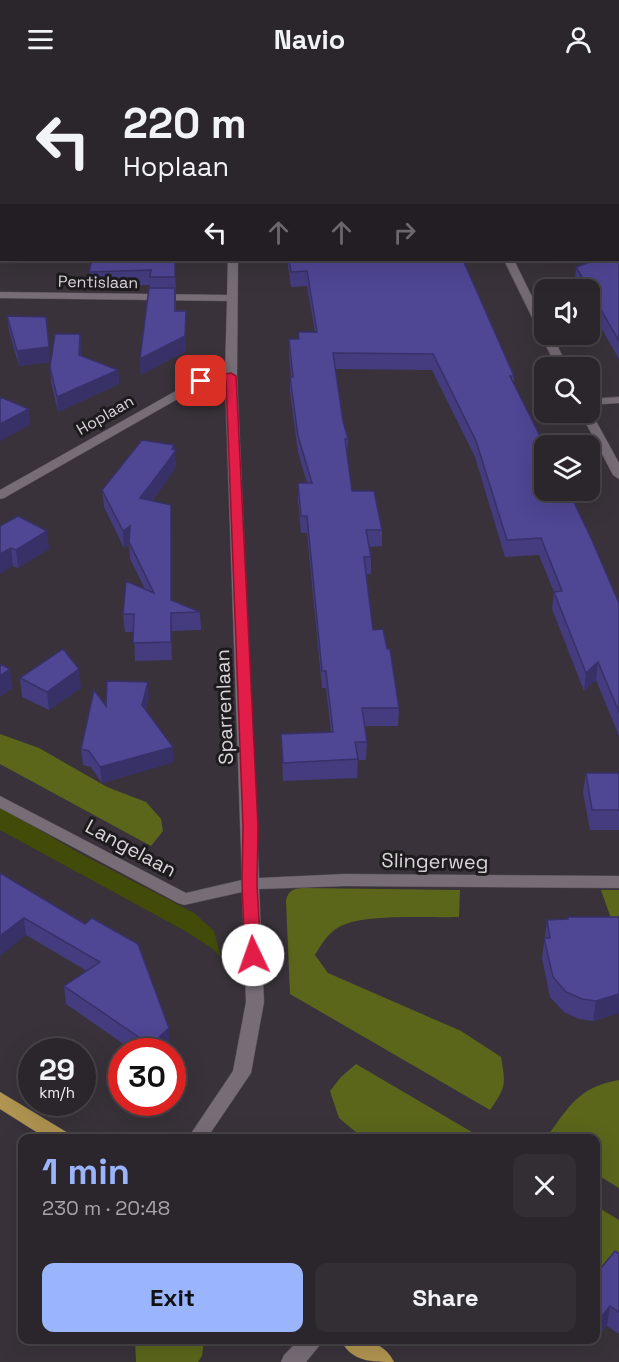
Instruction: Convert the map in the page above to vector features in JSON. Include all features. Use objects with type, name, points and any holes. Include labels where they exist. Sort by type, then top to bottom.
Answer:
[{"type":"main road","points":[[0,1099],[55,1134]]},
{"type":"main road","points":[[357,1344],[383,1362]]},
{"type":"street","name":"Sparrenlaan","points":[[200,1134],[242,1073],[255,1002],[231,376],[234,320],[231,298],[233,261]]},
{"type":"street","points":[[509,261],[534,311]]},
{"type":"street","name":"Pentislaan","points":[[0,295],[231,298]]},
{"type":"street","name":"Hoplaan","points":[[0,495],[201,381],[231,376]]},
{"type":"street","points":[[600,401],[619,400]]},
{"type":"street","points":[[592,423],[619,475]]},
{"type":"street","name":"Langelaan","points":[[0,801],[184,899],[250,884]]},
{"type":"street","name":"Slingerweg","points":[[250,884],[345,880],[619,882]]},
{"type":"street","points":[[292,1362],[309,1344]]},
{"type":"green space","points":[[0,734],[39,748],[107,787],[146,802],[161,819],[163,831],[151,846],[0,764]]},
{"type":"green space","points":[[0,807],[79,853],[194,913],[214,931],[221,957],[187,932],[0,830]]},
{"type":"green space","points":[[302,888],[460,890],[459,917],[380,918],[350,923],[331,932],[315,955],[328,973],[461,1031],[501,1057],[504,1074],[502,1091],[490,1110],[290,994],[286,901],[291,891]]},
{"type":"green space","points":[[601,890],[619,890],[619,927],[614,927]]},
{"type":"green space","points":[[356,1064],[475,1134],[358,1134],[339,1118],[330,1091]]},
{"type":"green space","points":[[619,1080],[619,1188],[600,1176],[600,1134],[549,1134],[576,1100],[584,1093],[605,1083]]},
{"type":"green space","points":[[600,1208],[619,1220],[619,1293],[600,1286]]},
{"type":"green space","points":[[135,1344],[204,1344],[202,1356],[198,1362],[136,1362]]},
{"type":"building","points":[[92,261],[175,261],[175,277],[150,277],[151,270],[89,272]]},
{"type":"building","points":[[289,261],[463,261],[514,376],[510,376],[540,435],[534,435],[534,501],[573,501],[619,603],[619,712],[598,662],[586,673],[554,592],[562,591],[541,538],[507,540],[476,441],[433,354],[333,353],[343,421],[348,439],[345,439],[352,491],[374,491],[382,530],[366,530],[371,557],[364,557],[373,630],[383,629],[387,649],[390,649],[399,708],[362,708],[367,742],[355,742],[358,759],[283,763],[281,734],[333,732],[326,671],[322,671],[307,516],[301,516],[298,483],[312,483],[298,436],[290,377],[293,377],[289,339],[299,339],[298,332],[317,332],[307,271],[291,272]]},
{"type":"building","points":[[593,261],[619,261],[619,341],[600,308],[600,279],[583,279],[576,267]]},
{"type":"building","points":[[149,288],[175,288],[175,311],[186,311],[185,336],[140,359]]},
{"type":"building","points":[[7,316],[46,317],[49,347],[17,351]]},
{"type":"building","points":[[55,334],[80,334],[79,355],[118,370],[57,397],[50,367]]},
{"type":"building","points":[[0,397],[29,409],[0,424]]},
{"type":"building","points":[[142,440],[174,445],[172,449],[176,450],[140,498],[171,505],[171,600],[200,612],[171,613],[171,642],[133,643],[134,614],[123,614],[126,581],[154,593],[129,542],[130,526],[123,531],[102,490]]},
{"type":"building","points":[[18,516],[47,531],[16,550],[11,548],[0,554],[0,526]]},
{"type":"building","points":[[63,649],[79,669],[47,692],[20,678]]},
{"type":"building","points":[[0,664],[10,669],[0,676]]},
{"type":"building","points":[[107,681],[148,682],[142,705],[173,747],[100,767],[89,751],[81,749],[94,690],[106,706]]},
{"type":"building","points":[[586,773],[619,773],[619,810],[592,810]]},
{"type":"building","points":[[0,873],[85,924],[92,918],[138,944],[169,1028],[158,1038],[140,1038],[64,986],[100,962],[24,918],[0,936]]},
{"type":"building","points":[[568,917],[619,917],[619,994],[596,1001],[582,999],[566,992],[553,977],[544,938],[550,938],[547,920],[568,919]]},
{"type":"building","points":[[615,1251],[619,1254],[619,1312],[610,1306],[600,1319],[600,1269]]},
{"type":"route","points":[[201,381],[231,376],[250,827],[253,955]]}]
